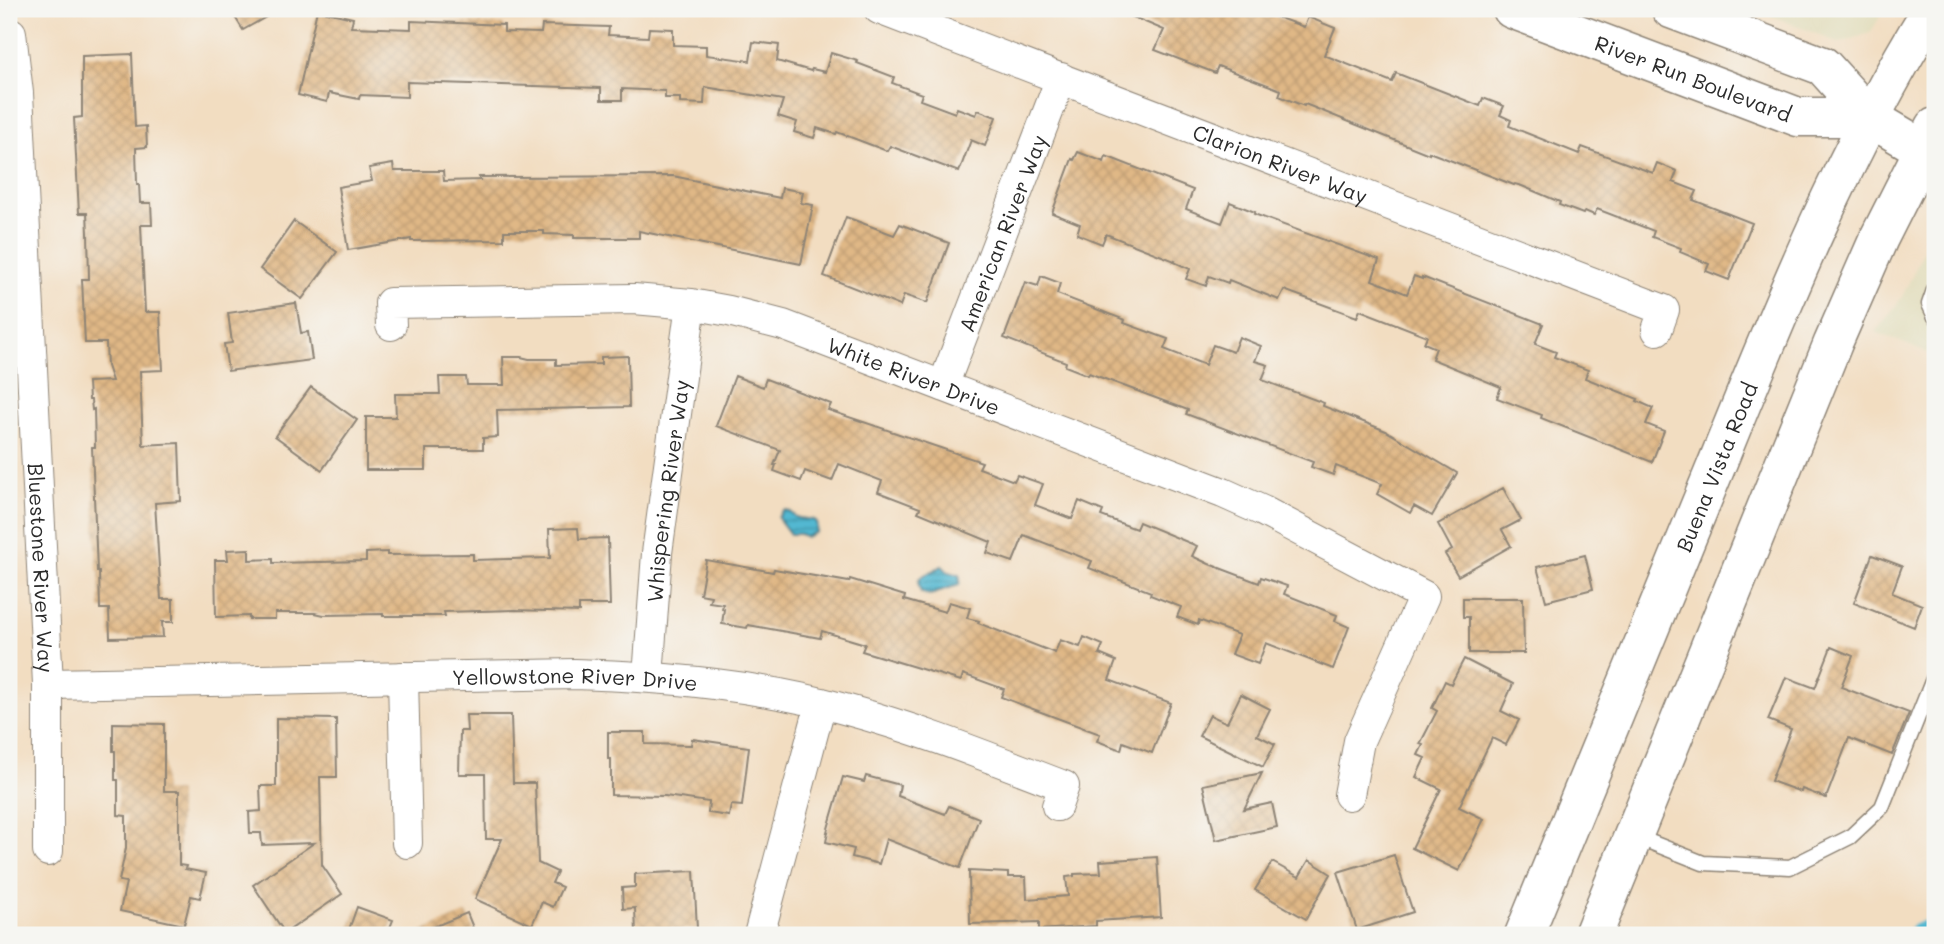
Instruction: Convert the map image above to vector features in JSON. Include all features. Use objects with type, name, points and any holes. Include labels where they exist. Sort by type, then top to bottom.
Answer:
[{"type":"main road","points":[[1593,935],[1833,343],[1879,238],[1931,143],[1869,117],[1823,66],[1671,9]]},
{"type":"main road","name":"Buena Vista Road","points":[[1524,935],[1824,208],[1869,117],[1931,9]]},
{"type":"main road","name":"River Run Boulevard","points":[[1520,10],[1798,117],[1869,117]]},
{"type":"street","name":"Clarion River Way","points":[[878,9],[1664,310],[1657,330]]},
{"type":"street","name":"Bluestone River Way","points":[[11,33],[18,93],[14,146],[48,684],[48,851]]},
{"type":"street","name":"American River Way","points":[[943,386],[1061,78]]},
{"type":"street","name":"White River Drive","points":[[391,325],[390,303],[634,299],[691,304],[729,311],[783,325],[1223,493],[1263,511],[1424,597],[1359,741],[1349,795]]},
{"type":"street","name":"Whispering River Way","points":[[648,677],[657,552],[691,304]]},
{"type":"street","name":"Yellowstone River Drive","points":[[48,684],[575,674],[648,677],[747,688],[821,703],[924,732],[1064,786],[1057,806]]},
{"type":"street","points":[[403,677],[407,843]]},
{"type":"street","points":[[759,935],[821,703]]},
{"type":"lane","points":[[1935,287],[1929,304],[1935,317]]},
{"type":"lane","points":[[1634,835],[1703,863],[1790,867],[1850,837],[1882,807],[1935,674]]},
{"type":"shaded area","points":[[1755,9],[1885,9],[1870,33],[1839,43]]},
{"type":"shaded area","points":[[1935,227],[1935,356],[1876,332],[1902,297]]},
{"type":"water","points":[[786,510],[796,517],[814,520],[816,532],[806,537],[790,534],[778,518],[782,511]]},
{"type":"water","points":[[942,566],[948,572],[959,575],[959,585],[932,594],[921,592],[918,582],[921,577]]},
{"type":"building","points":[[230,9],[280,9],[243,30]]},
{"type":"building","points":[[1114,9],[1255,9],[1304,27],[1308,17],[1335,28],[1324,55],[1392,82],[1396,73],[1480,106],[1483,98],[1504,106],[1500,115],[1511,120],[1509,126],[1579,154],[1582,147],[1653,173],[1657,163],[1677,171],[1673,182],[1697,191],[1693,200],[1752,223],[1729,280],[1706,271],[1709,264],[1680,252],[1681,248],[1652,237],[1654,231],[1597,209],[1594,215],[1585,211],[1583,214],[1522,186],[1429,154],[1279,96],[1281,90],[1218,66],[1215,73],[1155,50],[1164,30]]},
{"type":"building","points":[[317,10],[353,18],[351,27],[411,29],[411,21],[504,25],[504,32],[541,33],[542,25],[609,27],[608,35],[648,37],[649,28],[673,29],[673,45],[706,46],[706,55],[750,61],[753,42],[779,45],[777,61],[811,71],[825,72],[831,53],[858,61],[857,63],[894,77],[892,83],[922,94],[920,100],[955,113],[957,108],[976,115],[978,110],[996,117],[985,146],[971,140],[959,172],[890,146],[887,151],[837,132],[836,134],[817,128],[814,138],[794,132],[797,122],[778,116],[783,100],[705,87],[704,104],[680,103],[680,98],[665,98],[665,91],[622,89],[622,100],[601,100],[601,88],[407,82],[407,97],[360,95],[359,99],[329,93],[327,102],[298,95]]},
{"type":"building","points":[[132,54],[135,127],[146,126],[147,147],[136,148],[137,184],[140,203],[151,203],[152,225],[141,225],[145,312],[160,312],[163,370],[140,371],[143,445],[179,443],[181,501],[155,503],[161,599],[173,599],[173,622],[162,622],[163,637],[110,638],[109,609],[100,609],[92,447],[95,447],[94,409],[92,410],[89,400],[88,382],[112,381],[107,366],[106,343],[85,343],[82,279],[89,279],[88,233],[87,213],[79,213],[74,118],[82,117],[82,56]]},
{"type":"building","points":[[1078,152],[1104,162],[1106,156],[1193,190],[1186,209],[1222,223],[1230,202],[1255,212],[1254,214],[1379,260],[1372,280],[1407,294],[1414,276],[1422,277],[1543,324],[1535,344],[1556,352],[1554,357],[1588,370],[1585,378],[1638,399],[1637,401],[1653,408],[1646,424],[1664,431],[1652,462],[1497,398],[1501,387],[1432,359],[1436,348],[1424,343],[1427,336],[1360,310],[1357,317],[1284,290],[1279,300],[1229,280],[1228,283],[1209,276],[1206,286],[1186,279],[1190,269],[1175,261],[1106,234],[1102,244],[1077,234],[1080,224],[1052,213],[1072,159],[1074,160]]},
{"type":"building","points":[[393,164],[394,171],[443,171],[444,181],[480,180],[479,177],[673,176],[780,198],[782,188],[803,192],[801,203],[813,205],[801,264],[639,231],[639,238],[574,238],[574,235],[544,234],[544,231],[504,231],[504,240],[411,239],[348,250],[338,187],[372,181],[369,168]]},
{"type":"building","points":[[846,217],[894,235],[900,224],[949,243],[927,303],[904,295],[900,306],[824,276]]},
{"type":"building","points":[[294,221],[337,252],[302,299],[260,269]]},
{"type":"building","points":[[1041,276],[1060,283],[1057,294],[1168,339],[1164,349],[1205,365],[1213,345],[1233,352],[1239,337],[1261,346],[1255,361],[1268,365],[1262,380],[1324,403],[1323,406],[1386,431],[1457,473],[1432,516],[1414,506],[1410,513],[1377,494],[1382,484],[1336,466],[1333,475],[1311,467],[1313,462],[1186,414],[1188,410],[1065,366],[1066,362],[1004,338],[1025,282],[1038,286]]},
{"type":"building","points":[[296,303],[301,333],[308,332],[312,360],[228,371],[224,344],[232,343],[228,313]]},
{"type":"building","points":[[628,356],[629,407],[497,410],[498,437],[483,438],[483,449],[426,449],[426,470],[366,470],[366,417],[396,417],[395,394],[440,394],[439,377],[466,377],[467,385],[504,385],[503,357],[556,359],[556,365],[601,364],[601,357]]},
{"type":"building","points":[[735,376],[763,387],[766,379],[831,404],[828,410],[982,462],[979,468],[1014,481],[1017,475],[1043,484],[1035,505],[1072,519],[1079,501],[1103,511],[1101,516],[1136,529],[1139,522],[1197,546],[1192,556],[1209,564],[1259,583],[1261,577],[1287,586],[1284,594],[1337,615],[1335,621],[1349,627],[1333,669],[1266,643],[1258,664],[1231,654],[1239,635],[1199,620],[1198,625],[1177,617],[1181,607],[1150,595],[1151,592],[1089,568],[1092,561],[1024,535],[1013,562],[987,553],[991,542],[918,512],[920,508],[878,492],[882,481],[839,464],[832,481],[805,471],[801,481],[774,471],[780,450],[716,426]]},
{"type":"building","points":[[311,387],[357,420],[322,470],[275,436]]},
{"type":"building","points":[[1503,488],[1521,520],[1502,530],[1511,546],[1458,576],[1445,554],[1452,550],[1438,524]]},
{"type":"building","points":[[578,528],[579,539],[608,538],[610,605],[579,605],[579,612],[444,612],[445,616],[275,613],[275,619],[249,619],[249,616],[216,617],[215,560],[228,560],[227,550],[249,549],[249,560],[273,559],[273,563],[366,561],[366,553],[387,552],[387,555],[473,554],[473,560],[550,558],[549,529]]},
{"type":"building","points":[[1585,555],[1593,589],[1546,601],[1537,567]]},
{"type":"building","points":[[1872,555],[1902,566],[1892,593],[1922,605],[1914,627],[1854,603]]},
{"type":"building","points":[[706,560],[773,572],[774,569],[849,582],[850,579],[905,596],[904,600],[945,612],[949,602],[970,608],[967,618],[1055,653],[1060,640],[1080,647],[1084,637],[1103,645],[1099,654],[1116,661],[1109,680],[1171,703],[1152,753],[1123,742],[1121,750],[1097,741],[1100,734],[1001,697],[1004,689],[963,674],[961,681],[862,651],[865,644],[822,631],[820,638],[748,625],[747,628],[722,624],[723,604],[709,602],[711,596],[700,594]]},
{"type":"building","points":[[1463,598],[1523,598],[1524,653],[1469,653],[1469,617],[1463,617]]},
{"type":"building","points":[[1831,647],[1853,656],[1841,687],[1909,713],[1892,755],[1849,738],[1826,798],[1771,781],[1791,729],[1768,720],[1786,677],[1815,688]]},
{"type":"building","points":[[1464,659],[1513,684],[1501,711],[1519,720],[1506,745],[1492,738],[1459,807],[1484,819],[1459,871],[1412,848],[1441,789],[1416,777],[1425,758],[1418,755],[1423,745],[1420,744],[1437,711],[1432,708],[1445,681],[1451,684]]},
{"type":"building","points":[[1241,694],[1270,709],[1257,735],[1275,744],[1263,767],[1199,736],[1210,715],[1227,723]]},
{"type":"building","points":[[466,715],[511,715],[513,783],[535,783],[538,863],[557,872],[552,883],[562,887],[553,907],[542,902],[532,925],[475,899],[502,839],[486,839],[485,774],[459,774],[460,731],[467,731]]},
{"type":"building","points":[[276,718],[336,719],[337,777],[320,777],[322,865],[342,894],[285,933],[253,885],[314,843],[262,845],[261,833],[250,833],[249,812],[261,811],[260,786],[276,786]]},
{"type":"building","points":[[113,723],[164,724],[164,791],[179,791],[179,865],[186,866],[185,869],[206,873],[200,898],[191,896],[184,925],[120,911],[126,882],[119,881],[126,848],[126,816],[118,815]]},
{"type":"building","points":[[608,732],[645,732],[645,744],[691,745],[692,739],[749,747],[742,806],[731,805],[729,816],[708,813],[709,802],[665,796],[611,795]]},
{"type":"building","points":[[1262,773],[1244,809],[1272,803],[1277,827],[1216,840],[1203,785]]},
{"type":"building","points":[[866,776],[900,785],[898,796],[945,814],[949,806],[979,818],[960,868],[886,839],[879,864],[852,857],[854,849],[826,842],[843,777],[864,782]]},
{"type":"building","points":[[1394,855],[1413,912],[1357,930],[1338,872]]},
{"type":"building","points":[[1157,857],[1161,917],[1096,921],[1096,926],[1039,930],[1039,922],[970,924],[969,871],[1026,877],[1027,899],[1068,896],[1066,877],[1101,873],[1100,861]]},
{"type":"building","points":[[1309,860],[1331,874],[1306,919],[1255,890],[1272,862],[1299,877]]},
{"type":"building","points":[[694,871],[697,929],[636,933],[635,908],[623,909],[622,888],[635,887],[635,874]]},
{"type":"building","points":[[357,907],[393,920],[387,935],[347,935]]},
{"type":"building","points":[[467,913],[476,935],[414,935]]},
{"type":"waterway","points":[[1920,935],[1935,929]]}]
